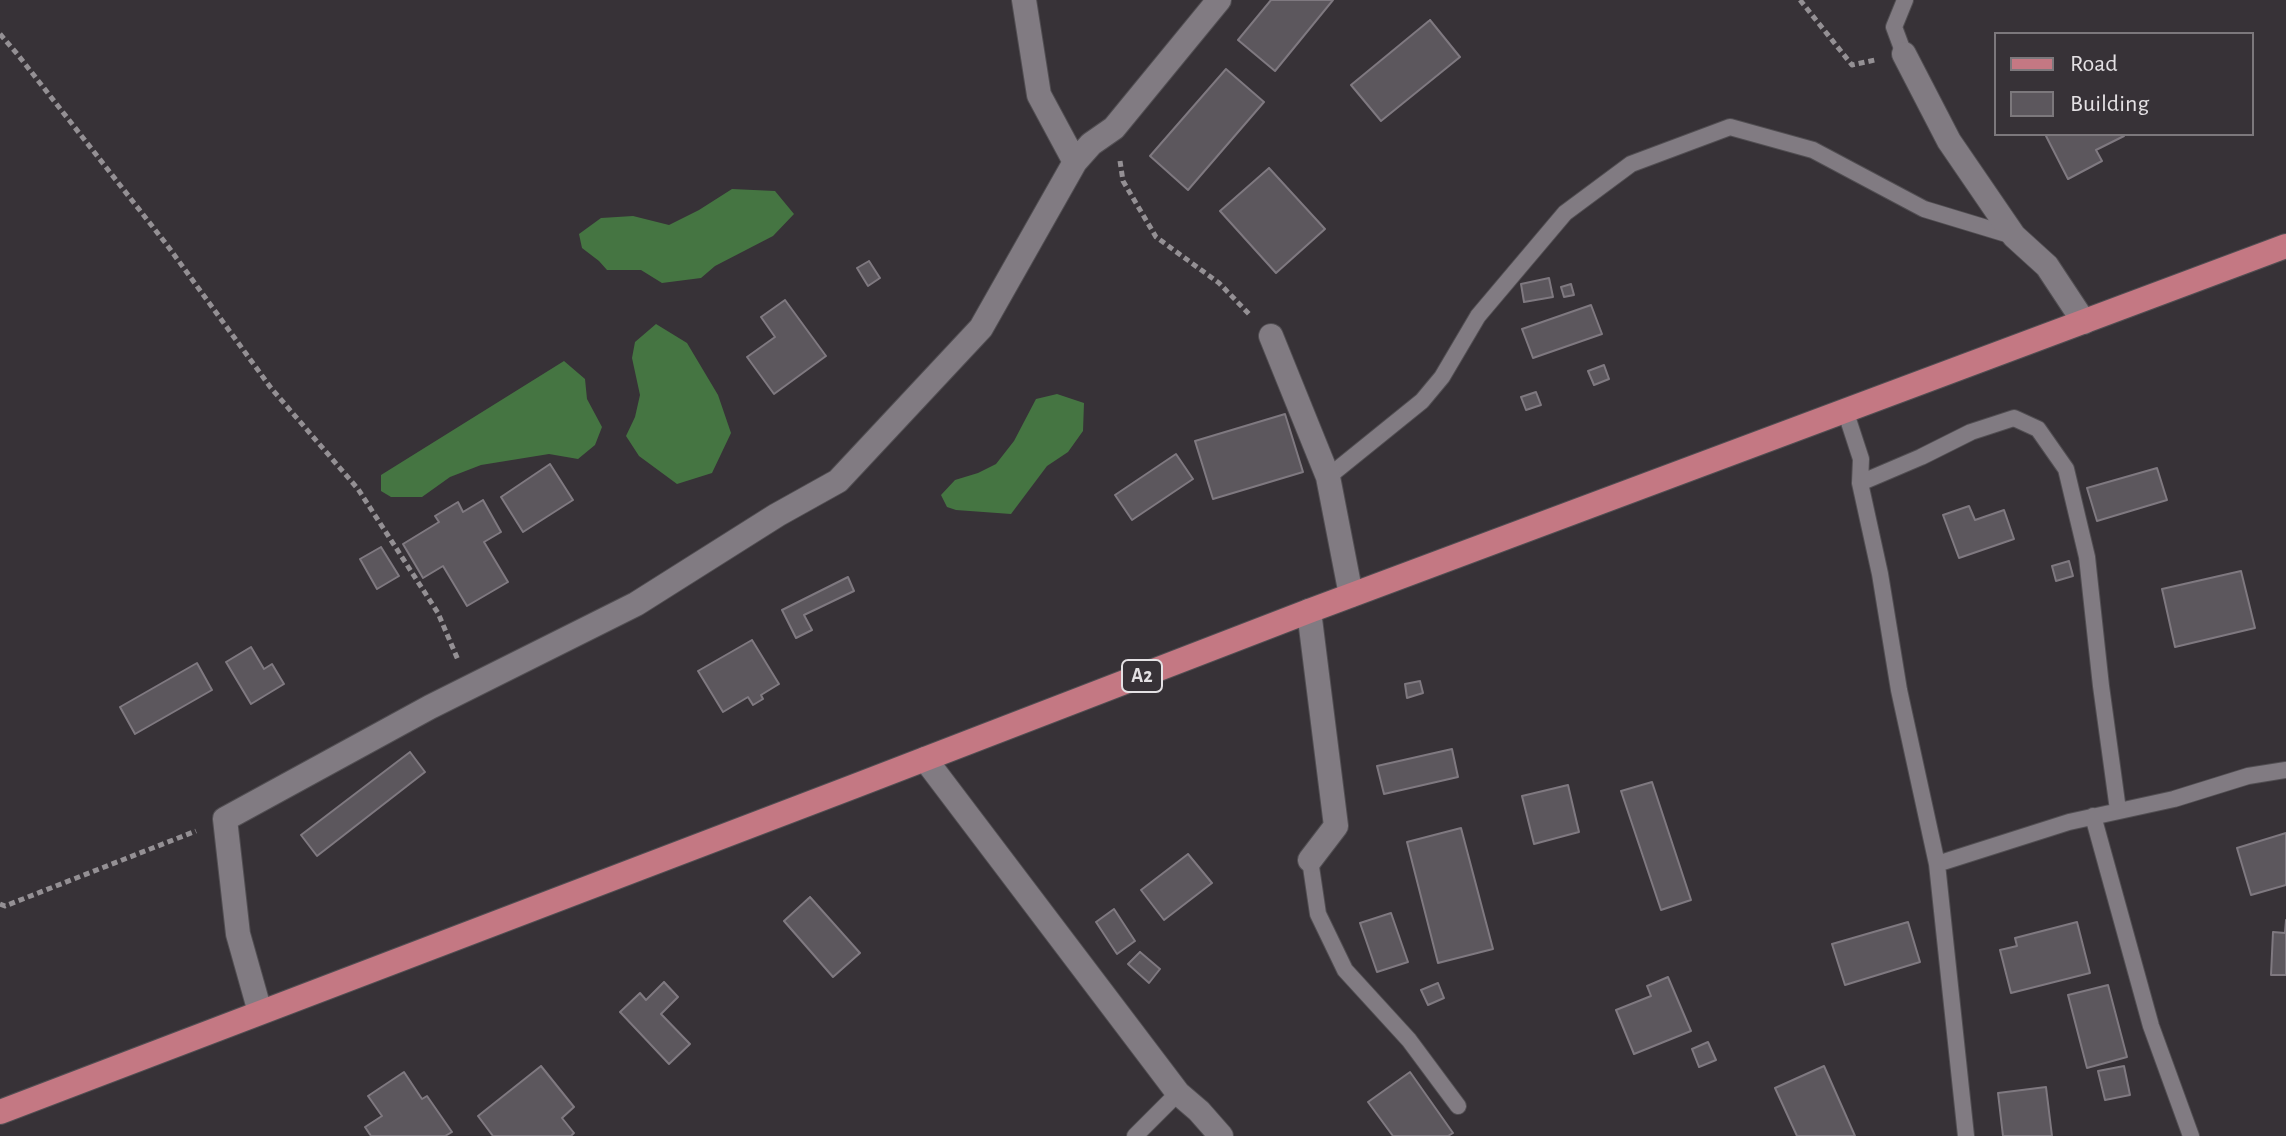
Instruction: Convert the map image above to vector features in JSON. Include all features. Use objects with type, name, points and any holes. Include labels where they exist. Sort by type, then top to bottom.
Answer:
[{"type":"main road","name":"A2","points":[[0,1112],[1351,595],[2286,246]]},
{"type":"street","points":[[1024,0],[1039,95],[1075,162]]},
{"type":"street","points":[[260,1012],[238,934],[225,819],[470,687],[636,604],[777,515],[838,481],[981,328],[1075,162],[1091,144],[1114,128],[1219,0]]},
{"type":"street","points":[[1904,54],[1949,141],[2014,236],[2047,266],[2084,322]]},
{"type":"street","points":[[1271,336],[1328,477],[1351,595]]},
{"type":"street","points":[[1309,611],[1336,826],[1310,860]]},
{"type":"street","points":[[925,759],[1178,1093],[1221,1136]]},
{"type":"lane","points":[[1904,54],[1894,27],[1905,0]]},
{"type":"lane","points":[[1328,477],[1422,401],[1442,377],[1478,316],[1565,213],[1631,164],[1730,127],[1813,150],[1924,209],[2014,236]]},
{"type":"lane","points":[[1845,410],[1861,459],[1860,483],[1880,574],[1899,690],[1937,864],[1966,1136]]},
{"type":"lane","points":[[1860,483],[1971,432],[2014,418],[2038,429],[2066,469],[2087,557],[2118,810]]},
{"type":"lane","points":[[1937,864],[2093,816],[2174,799],[2248,776],[2286,770]]},
{"type":"lane","points":[[2093,816],[2151,1026],[2191,1136]]},
{"type":"lane","points":[[1310,860],[1318,914],[1345,970],[1409,1040],[1458,1106]]},
{"type":"lane","points":[[1135,1136],[1178,1093]]},
{"type":"path","points":[[1800,0],[1852,65],[1904,54]]},
{"type":"path","points":[[0,34],[158,233],[271,388],[358,489],[438,613],[470,687]]},
{"type":"path","points":[[1114,128],[1123,181],[1156,237],[1219,283],[1271,336]]},
{"type":"path","points":[[0,904],[5,906],[225,819]]},
{"type":"green space","points":[[732,189],[775,191],[794,214],[773,236],[715,266],[701,278],[662,283],[641,270],[607,270],[582,248],[579,234],[601,218],[633,216],[669,225]]},
{"type":"green space","points":[[656,324],[687,343],[718,395],[731,433],[712,473],[677,484],[639,456],[626,436],[640,395],[632,358],[635,342]]},
{"type":"green space","points":[[564,361],[585,379],[587,399],[602,427],[595,445],[578,459],[549,454],[481,465],[450,477],[422,497],[391,497],[381,491],[381,475]]},
{"type":"green space","points":[[1057,394],[1084,403],[1083,431],[1068,452],[1047,466],[1011,514],[947,507],[941,495],[955,480],[996,464],[1014,441],[1036,399]]},
{"type":"building","points":[[1271,0],[1333,0],[1275,71],[1238,40]]},
{"type":"building","points":[[1430,20],[1460,57],[1381,121],[1351,85]]},
{"type":"building","points":[[1226,69],[1264,102],[1188,190],[1150,156]]},
{"type":"building","points":[[2046,136],[2124,136],[2096,150],[2102,161],[2068,179]]},
{"type":"building","points":[[1269,168],[1325,229],[1276,273],[1220,211]]},
{"type":"building","points":[[869,261],[880,278],[868,286],[857,268]]},
{"type":"building","points":[[1549,278],[1553,297],[1524,302],[1521,284]]},
{"type":"building","points":[[1571,284],[1574,295],[1564,297],[1561,287]]},
{"type":"building","points":[[785,300],[826,356],[774,394],[747,357],[775,337],[761,317]]},
{"type":"building","points":[[1591,305],[1602,334],[1533,358],[1522,329]]},
{"type":"building","points":[[1604,365],[1609,379],[1594,385],[1588,371]]},
{"type":"building","points":[[1536,392],[1541,405],[1526,410],[1521,397]]},
{"type":"building","points":[[1285,414],[1303,472],[1213,499],[1195,441]]},
{"type":"building","points":[[1176,454],[1193,479],[1132,520],[1115,495]]},
{"type":"building","points":[[550,464],[573,500],[523,532],[501,497]]},
{"type":"building","points":[[2157,468],[2167,500],[2097,521],[2087,488]]},
{"type":"building","points":[[483,500],[501,532],[484,542],[508,582],[467,606],[443,566],[423,578],[403,544],[439,522],[435,516],[458,502],[463,512]]},
{"type":"building","points":[[1969,506],[1975,520],[2004,510],[2014,539],[1959,558],[1943,515]]},
{"type":"building","points":[[381,547],[399,576],[377,589],[360,559]]},
{"type":"building","points":[[2069,561],[2073,576],[2056,581],[2052,566]]},
{"type":"building","points":[[2241,571],[2255,628],[2175,647],[2162,589]]},
{"type":"building","points":[[848,577],[854,591],[804,615],[812,630],[796,638],[782,610]]},
{"type":"building","points":[[752,640],[779,684],[761,695],[763,699],[753,705],[748,697],[723,712],[698,671]]},
{"type":"building","points":[[251,647],[264,669],[272,664],[284,684],[251,704],[226,662]]},
{"type":"building","points":[[197,663],[212,690],[135,734],[120,707]]},
{"type":"building","points":[[1420,681],[1423,693],[1407,698],[1405,684]]},
{"type":"building","points":[[1452,749],[1458,777],[1384,794],[1377,766]]},
{"type":"building","points":[[410,752],[425,772],[317,856],[301,835]]},
{"type":"building","points":[[1652,782],[1691,900],[1661,910],[1621,791]]},
{"type":"building","points":[[1568,785],[1579,832],[1534,844],[1522,796]]},
{"type":"building","points":[[1461,828],[1493,949],[1438,963],[1407,842]]},
{"type":"building","points":[[2286,833],[2286,885],[2251,895],[2237,848]]},
{"type":"building","points":[[1188,854],[1212,883],[1164,920],[1141,890]]},
{"type":"building","points":[[810,897],[860,953],[833,977],[784,921]]},
{"type":"building","points":[[1114,909],[1135,941],[1117,954],[1096,922]]},
{"type":"building","points":[[1391,913],[1408,962],[1377,972],[1360,923]]},
{"type":"building","points":[[2286,920],[2286,975],[2271,975],[2273,932],[2285,933]]},
{"type":"building","points":[[1908,922],[1920,962],[1845,985],[1832,944]]},
{"type":"building","points":[[2077,922],[2090,973],[2011,993],[2000,950],[2017,946],[2015,938]]},
{"type":"building","points":[[1140,952],[1160,969],[1149,983],[1128,964]]},
{"type":"building","points":[[1668,977],[1691,1031],[1634,1054],[1616,1010],[1651,996],[1647,986]]},
{"type":"building","points":[[664,982],[678,997],[661,1014],[690,1044],[669,1064],[620,1012],[640,993],[646,1000]]},
{"type":"building","points":[[1438,983],[1444,998],[1428,1005],[1421,990]]},
{"type":"building","points":[[2108,985],[2127,1057],[2087,1068],[2068,995]]},
{"type":"building","points":[[1708,1042],[1716,1060],[1699,1067],[1692,1049]]},
{"type":"building","points":[[541,1066],[574,1107],[562,1118],[574,1133],[571,1136],[493,1136],[478,1116]]},
{"type":"building","points":[[1824,1066],[1855,1136],[1797,1136],[1775,1088]]},
{"type":"building","points":[[2124,1066],[2130,1095],[2105,1100],[2098,1071]]},
{"type":"building","points":[[404,1072],[422,1099],[427,1096],[452,1132],[445,1136],[371,1136],[365,1127],[382,1116],[368,1096]]},
{"type":"building","points":[[1410,1072],[1453,1133],[1448,1136],[1393,1136],[1368,1102]]},
{"type":"building","points":[[2046,1087],[2052,1136],[2003,1136],[1998,1093]]}]
